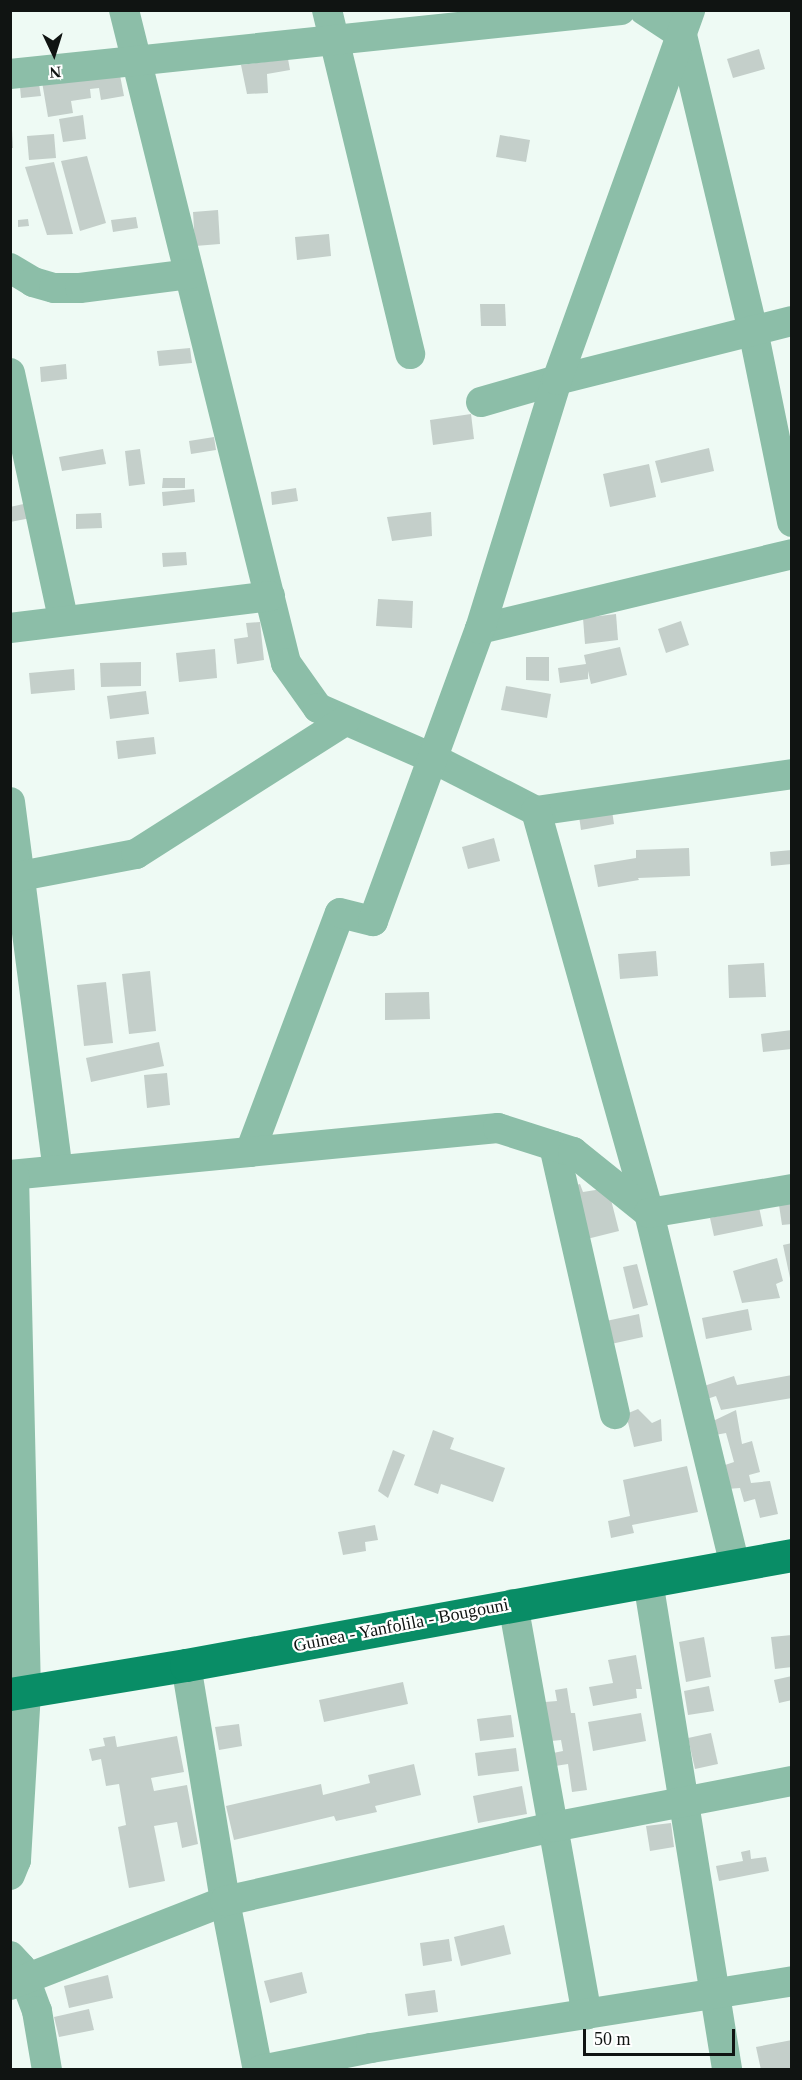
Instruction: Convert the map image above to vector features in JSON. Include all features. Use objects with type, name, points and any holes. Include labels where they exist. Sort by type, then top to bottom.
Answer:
[{"type":"main road","name":"Guinea - Yanfolila - Bougouni","points":[[18,1693],[186,1665],[792,1555]]},
{"type":"street","points":[[124,10],[286,663],[318,708],[434,759],[536,811],[792,774]]},
{"type":"street","points":[[10,74],[136,59],[331,24],[621,10]]},
{"type":"street","points":[[644,10],[686,23]]},
{"type":"street","points":[[686,23],[792,522]]},
{"type":"street","points":[[250,1152],[340,913],[373,921],[480,629],[557,380],[686,23]]},
{"type":"street","points":[[331,24],[410,354]]},
{"type":"street","points":[[10,268],[33,282],[54,288],[80,288],[189,273]]},
{"type":"street","points":[[481,402],[557,380],[792,321]]},
{"type":"street","points":[[10,373],[63,619]]},
{"type":"street","points":[[480,629],[792,554]]},
{"type":"street","points":[[10,628],[63,619],[270,596]]},
{"type":"street","points":[[15,877],[136,854],[345,721]]},
{"type":"street","points":[[10,802],[15,877],[58,1170]]},
{"type":"street","points":[[536,811],[649,1213],[735,1566]]},
{"type":"street","points":[[10,1875],[16,1860],[18,1693],[12,1175],[498,1128],[573,1152],[649,1213],[792,1189]]},
{"type":"street","points":[[554,1146],[615,1414]]},
{"type":"street","points":[[648,1581],[727,2070]]},
{"type":"street","points":[[513,1604],[587,2014]]},
{"type":"street","points":[[186,1665],[225,1901],[260,2070],[371,2048],[792,1981]]},
{"type":"street","points":[[47,2070],[37,2011],[16,1974],[225,1901],[553,1827],[792,1781]]},
{"type":"building","points":[[759,49],[765,69],[733,78],[727,59]]},
{"type":"building","points":[[288,59],[290,70],[267,74],[268,93],[247,94],[241,65]]},
{"type":"building","points":[[119,70],[124,96],[101,100],[99,88],[90,89],[91,98],[71,101],[73,113],[48,117],[42,82]]},
{"type":"building","points":[[39,84],[41,96],[21,98],[20,87]]},
{"type":"building","points":[[83,115],[86,139],[63,142],[59,119]]},
{"type":"building","points":[[10,130],[12,130],[13,148],[10,148]]},
{"type":"building","points":[[54,134],[56,158],[29,160],[27,136]]},
{"type":"building","points":[[500,135],[530,140],[526,162],[496,157]]},
{"type":"building","points":[[87,156],[106,223],[80,231],[61,161]]},
{"type":"building","points":[[54,162],[73,234],[47,235],[25,167]]},
{"type":"building","points":[[218,210],[220,244],[195,246],[193,212]]},
{"type":"building","points":[[136,217],[138,228],[113,232],[111,220]]},
{"type":"building","points":[[28,219],[29,226],[18,227],[18,220]]},
{"type":"building","points":[[329,234],[331,256],[297,260],[295,237]]},
{"type":"building","points":[[480,304],[505,304],[506,326],[481,326]]},
{"type":"building","points":[[190,348],[192,363],[159,366],[157,351]]},
{"type":"building","points":[[66,364],[67,379],[41,382],[40,367]]},
{"type":"building","points":[[471,414],[474,439],[433,445],[430,420]]},
{"type":"building","points":[[214,437],[216,450],[191,454],[189,441]]},
{"type":"building","points":[[709,448],[714,471],[661,483],[655,461]]},
{"type":"building","points":[[103,449],[106,464],[62,471],[59,457]]},
{"type":"building","points":[[140,449],[145,484],[129,486],[125,451]]},
{"type":"building","points":[[649,464],[656,497],[610,507],[603,474]]},
{"type":"building","points":[[163,478],[185,478],[185,488],[162,488]]},
{"type":"building","points":[[296,488],[298,501],[272,505],[271,492]]},
{"type":"building","points":[[194,489],[195,502],[163,506],[162,492]]},
{"type":"building","points":[[28,503],[31,518],[10,522],[10,507]]},
{"type":"building","points":[[431,512],[432,536],[392,541],[387,517]]},
{"type":"building","points":[[101,513],[102,528],[76,529],[76,514]]},
{"type":"building","points":[[186,552],[187,565],[163,567],[162,553]]},
{"type":"building","points":[[378,599],[413,601],[412,628],[376,626]]},
{"type":"building","points":[[616,614],[618,640],[585,644],[583,618]]},
{"type":"building","points":[[681,621],[689,645],[666,653],[658,629]]},
{"type":"building","points":[[260,622],[264,660],[237,664],[234,639],[248,637],[246,623]]},
{"type":"building","points":[[620,647],[627,675],[591,684],[588,671],[588,679],[560,683],[558,668],[586,664],[584,655]]},
{"type":"building","points":[[215,649],[217,678],[179,682],[176,653]]},
{"type":"building","points":[[526,657],[549,657],[549,681],[526,680]]},
{"type":"building","points":[[141,662],[141,686],[101,687],[100,663]]},
{"type":"building","points":[[74,669],[75,690],[31,694],[29,673]]},
{"type":"building","points":[[506,686],[551,694],[547,718],[501,710]]},
{"type":"building","points":[[146,691],[149,714],[110,719],[107,696]]},
{"type":"building","points":[[154,737],[156,754],[118,759],[116,741]]},
{"type":"building","points":[[611,804],[614,824],[581,830],[578,809]]},
{"type":"building","points":[[494,838],[500,861],[468,869],[462,847]]},
{"type":"building","points":[[689,848],[690,876],[638,878],[639,880],[598,887],[594,865],[636,858],[636,850]]},
{"type":"building","points":[[792,850],[792,864],[771,866],[770,852]]},
{"type":"building","points":[[656,951],[658,976],[620,979],[618,954]]},
{"type":"building","points":[[764,963],[766,997],[729,998],[728,965]]},
{"type":"building","points":[[150,971],[156,1031],[129,1034],[122,974]]},
{"type":"building","points":[[106,982],[113,1043],[84,1046],[77,985]]},
{"type":"building","points":[[429,992],[430,1019],[385,1020],[385,993]]},
{"type":"building","points":[[792,1030],[792,1049],[763,1052],[761,1034]]},
{"type":"building","points":[[159,1042],[164,1066],[91,1082],[86,1058]]},
{"type":"building","points":[[167,1073],[170,1105],[147,1108],[144,1075]]},
{"type":"building","points":[[580,1184],[583,1192],[608,1188],[619,1231],[587,1239],[570,1187]]},
{"type":"building","points":[[792,1203],[792,1224],[782,1225],[779,1205]]},
{"type":"building","points":[[759,1207],[763,1226],[714,1236],[710,1218]]},
{"type":"building","points":[[792,1243],[792,1278],[790,1278],[783,1245]]},
{"type":"building","points":[[777,1258],[783,1281],[776,1284],[780,1298],[742,1303],[733,1271]]},
{"type":"building","points":[[637,1264],[648,1305],[633,1309],[623,1267]]},
{"type":"building","points":[[748,1309],[752,1330],[706,1339],[702,1318]]},
{"type":"building","points":[[639,1314],[643,1337],[611,1344],[606,1321]]},
{"type":"building","points":[[792,1375],[792,1398],[721,1410],[716,1396],[707,1399],[704,1386],[734,1376],[737,1385]]},
{"type":"building","points":[[638,1409],[652,1423],[661,1419],[662,1441],[634,1447],[626,1414]]},
{"type":"building","points":[[736,1410],[742,1444],[752,1441],[760,1472],[749,1475],[751,1483],[770,1481],[778,1514],[760,1518],[755,1499],[744,1502],[740,1488],[727,1489],[722,1466],[734,1462],[726,1433],[715,1435],[711,1422]]},
{"type":"building","points":[[433,1430],[454,1438],[450,1449],[505,1468],[493,1502],[441,1484],[438,1494],[414,1485]]},
{"type":"building","points":[[393,1450],[405,1455],[388,1498],[378,1491]]},
{"type":"building","points":[[687,1466],[698,1512],[632,1525],[634,1533],[611,1538],[608,1521],[630,1516],[623,1480]]},
{"type":"building","points":[[375,1525],[378,1540],[365,1542],[366,1551],[343,1555],[338,1532]]},
{"type":"building","points":[[792,1635],[792,1667],[775,1669],[771,1637]]},
{"type":"building","points":[[704,1637],[711,1677],[686,1682],[679,1642]]},
{"type":"building","points":[[636,1655],[642,1689],[636,1689],[637,1698],[593,1706],[589,1687],[613,1683],[608,1660]]},
{"type":"building","points":[[792,1676],[792,1700],[779,1703],[774,1680]]},
{"type":"building","points":[[403,1682],[408,1704],[324,1722],[319,1700]]},
{"type":"building","points":[[709,1686],[714,1711],[688,1715],[684,1691]]},
{"type":"building","points":[[567,1688],[571,1713],[575,1713],[587,1790],[572,1792],[568,1764],[555,1766],[553,1753],[563,1751],[561,1740],[551,1741],[545,1702],[557,1701],[555,1690]]},
{"type":"building","points":[[641,1713],[646,1741],[593,1751],[588,1722]]},
{"type":"building","points":[[511,1715],[514,1737],[480,1741],[477,1719]]},
{"type":"building","points":[[239,1724],[242,1746],[219,1750],[215,1727]]},
{"type":"building","points":[[711,1733],[718,1764],[695,1769],[688,1738]]},
{"type":"building","points":[[115,1736],[117,1747],[177,1736],[184,1772],[151,1778],[154,1791],[187,1785],[198,1844],[182,1848],[177,1822],[154,1826],[165,1881],[129,1888],[118,1827],[126,1825],[119,1784],[106,1786],[101,1759],[92,1761],[89,1749],[105,1746],[103,1738]]},
{"type":"building","points":[[516,1748],[519,1771],[478,1776],[475,1753]]},
{"type":"building","points":[[414,1764],[421,1795],[375,1806],[377,1812],[336,1821],[334,1816],[234,1840],[226,1806],[321,1784],[323,1795],[370,1783],[368,1775]]},
{"type":"building","points":[[522,1786],[527,1814],[478,1823],[473,1796]]},
{"type":"building","points":[[671,1823],[674,1847],[650,1851],[646,1826]]},
{"type":"building","points":[[750,1850],[751,1859],[766,1857],[769,1871],[719,1881],[716,1866],[743,1861],[741,1852]]},
{"type":"building","points":[[504,1925],[511,1954],[461,1966],[454,1937]]},
{"type":"building","points":[[449,1939],[452,1961],[423,1966],[420,1943]]},
{"type":"building","points":[[302,1972],[307,1993],[270,2003],[264,1981]]},
{"type":"building","points":[[108,1975],[113,1998],[69,2008],[64,1986]]},
{"type":"building","points":[[435,1990],[438,2012],[408,2016],[405,1994]]},
{"type":"building","points":[[89,2009],[94,2030],[59,2037],[54,2017]]},
{"type":"building","points":[[792,2040],[792,2070],[761,2070],[756,2047]]}]
